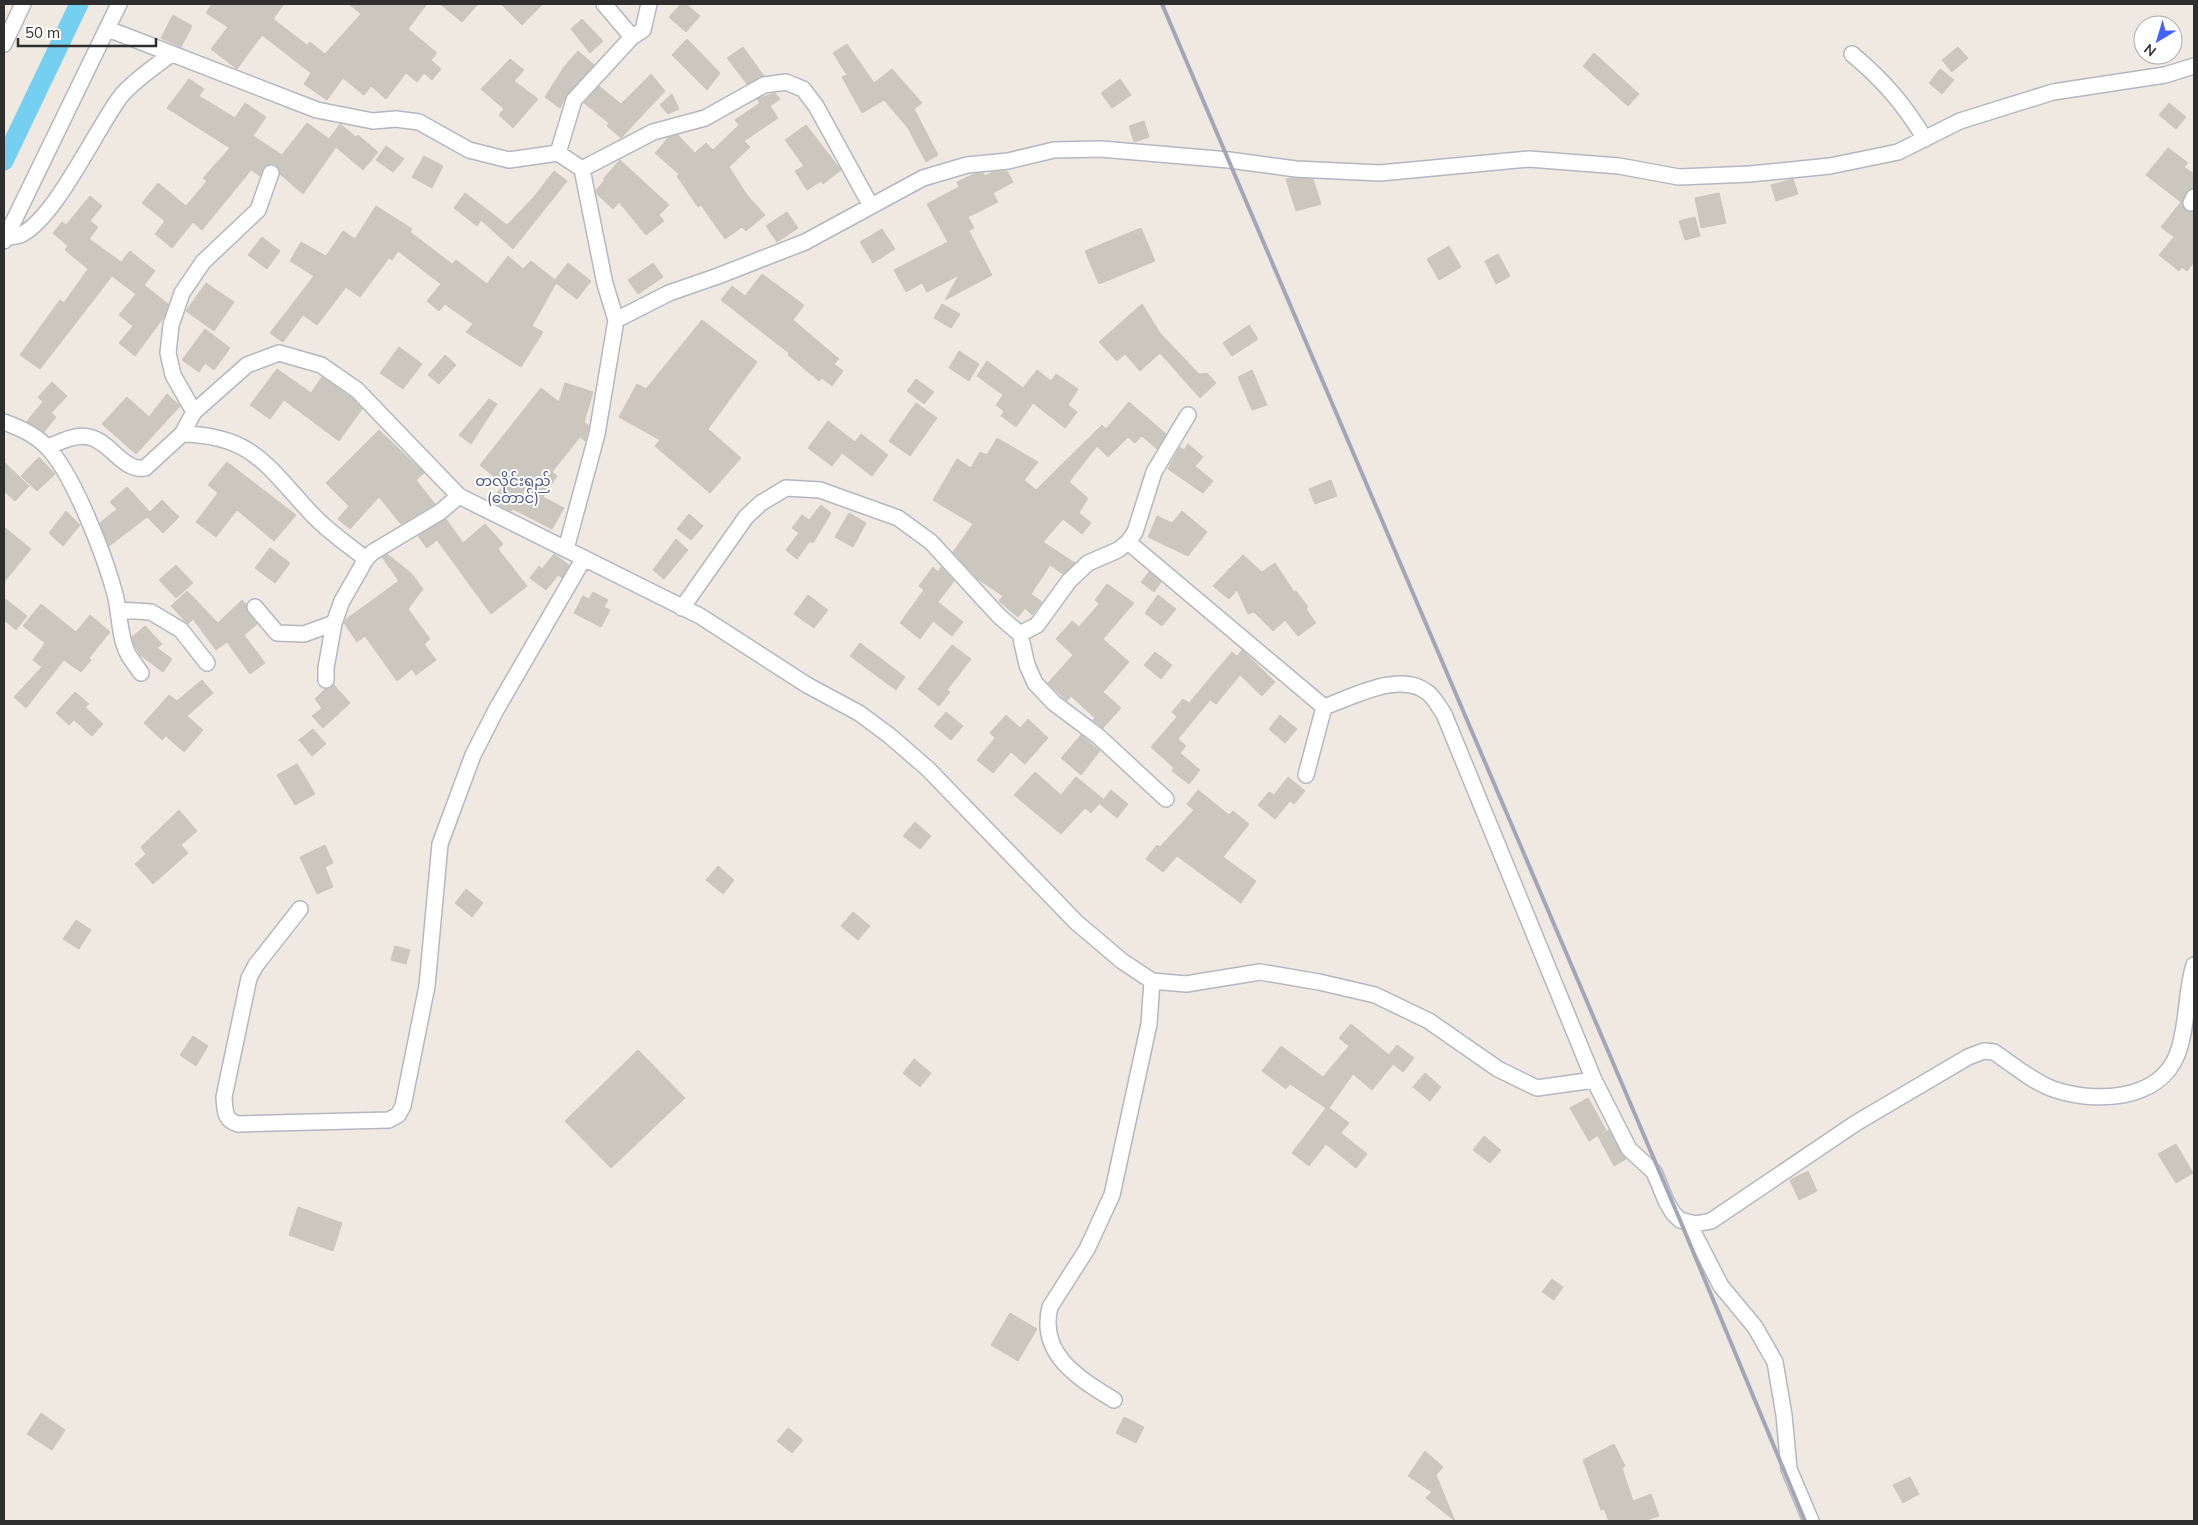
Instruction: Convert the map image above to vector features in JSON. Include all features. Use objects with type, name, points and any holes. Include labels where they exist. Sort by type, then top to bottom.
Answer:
[{"type":"street","points":[[4,44],[23,4]]},
{"type":"street","points":[[4,239],[119,4]]},
{"type":"street","points":[[604,4],[632,37]]},
{"type":"street","points":[[558,153],[574,100],[632,37],[643,30],[650,4]]},
{"type":"street","points":[[108,29],[317,110],[373,121],[396,118],[419,122],[469,150],[509,160],[558,153],[582,169],[605,284],[616,320],[597,434],[566,549]]},
{"type":"street","points":[[4,239],[20,234],[49,208],[98,135],[108,112],[123,93],[171,54]]},
{"type":"street","points":[[1852,54],[1870,69],[1906,107],[1925,139]]},
{"type":"street","points":[[616,320],[669,292],[718,276],[805,242],[923,178],[967,165],[1008,161],[1054,150],[1101,149],[1229,160],[1296,169],[1380,173],[1529,160],[1619,166],[1680,177],[1750,174],[1830,166],[1898,152],[1960,121],[2053,92],[2165,74],[2194,66]]},
{"type":"street","points":[[582,169],[653,132],[705,118],[764,85],[786,82],[803,89],[816,106],[870,206]]},
{"type":"street","points":[[194,412],[173,375],[168,353],[171,325],[182,293],[203,262],[258,210],[271,172]]},
{"type":"street","points":[[48,447],[75,437],[89,437],[102,442],[130,466],[138,469],[145,468],[182,434],[194,412],[247,365],[279,353],[320,365],[357,390],[459,496],[700,616],[807,685],[859,713],[890,736],[948,789],[1076,922],[1122,960],[1152,981],[1186,984],[1260,972],[1319,982],[1375,995],[1411,1012],[1429,1021],[1498,1069],[1537,1088],[1594,1080]]},
{"type":"street","points":[[1020,634],[1037,625],[1069,581],[1088,563],[1118,550],[1128,542],[1134,532],[1154,472],[1188,416]]},
{"type":"street","points":[[4,422],[28,432],[48,447],[63,468],[89,521],[118,610],[123,641],[128,654],[141,673]]},
{"type":"street","points":[[182,434],[207,434],[233,441],[249,450],[270,468],[312,514],[366,559]]},
{"type":"street","points":[[682,608],[746,516],[761,503],[786,488],[820,490],[898,518],[924,537],[999,616],[1020,634],[1027,665],[1035,683],[1054,703],[1098,736],[1166,800]]},
{"type":"street","points":[[326,680],[326,668],[334,623],[342,601],[366,559],[373,552],[440,512],[459,496]]},
{"type":"street","points":[[1128,542],[1324,707]]},
{"type":"street","points":[[300,909],[256,965],[249,978],[224,1097],[225,1115],[230,1122],[238,1124],[389,1120],[398,1115],[403,1106],[423,1005],[440,844],[473,755],[496,710],[584,558]]},
{"type":"street","points":[[255,607],[277,633],[304,634],[334,623]]},
{"type":"street","points":[[118,610],[151,612],[181,630],[207,662]]},
{"type":"street","points":[[1324,707],[1388,684],[1408,684],[1427,692],[1444,714],[1594,1080],[1629,1149],[1654,1172],[1672,1213],[1680,1220],[1695,1224],[1711,1221],[1856,1123],[1968,1057],[1984,1051],[1994,1052],[2051,1088],[2083,1097],[2137,1092],[2162,1079],[2177,1056],[2184,1029],[2194,965]]},
{"type":"street","points":[[1306,775],[1324,707]]},
{"type":"street","points":[[1114,1400],[1076,1377],[1065,1366],[1057,1353],[1048,1330],[1047,1318],[1050,1307],[1088,1249],[1112,1195],[1149,1024],[1152,981]]},
{"type":"street","points":[[1688,1222],[1721,1286],[1755,1327],[1775,1362],[1784,1415],[1789,1469],[1811,1521]]},
{"type":"building","points":[[212,4],[284,4],[273,19],[307,45],[310,42],[325,54],[361,14],[349,4],[427,4],[408,29],[437,53],[431,60],[441,69],[432,80],[424,73],[417,82],[406,73],[386,99],[371,86],[364,95],[343,78],[327,100],[304,84],[311,73],[262,35],[237,69],[211,49],[228,27],[206,13]]},
{"type":"building","points":[[440,4],[478,4],[462,22]]},
{"type":"building","points":[[501,4],[543,4],[522,25]]},
{"type":"building","points":[[681,4],[686,4],[700,16],[686,32],[669,17]]},
{"type":"building","points":[[173,15],[192,26],[181,47],[161,38]]},
{"type":"building","points":[[582,19],[603,41],[590,53],[571,29]]},
{"type":"building","points":[[687,39],[720,73],[707,90],[672,55]]},
{"type":"building","points":[[847,44],[874,83],[892,69],[922,103],[914,109],[938,155],[926,162],[908,128],[884,100],[862,113],[842,77],[847,75],[833,53]]},
{"type":"building","points":[[743,47],[764,76],[747,84],[727,58]]},
{"type":"building","points":[[1958,47],[1968,58],[1952,72],[1942,60]]},
{"type":"building","points":[[578,51],[594,65],[567,94],[560,108],[545,97],[564,67]]},
{"type":"building","points":[[1594,53],[1639,94],[1628,106],[1583,66]]},
{"type":"building","points":[[510,59],[524,70],[514,81],[538,99],[513,128],[499,115],[504,109],[481,89]]},
{"type":"building","points":[[1940,69],[1954,80],[1942,94],[1929,83]]},
{"type":"building","points":[[651,74],[665,91],[621,138],[607,126],[609,123],[584,103],[599,86],[621,104]]},
{"type":"building","points":[[189,79],[204,89],[199,96],[235,118],[245,103],[266,117],[253,136],[282,155],[307,123],[329,139],[340,124],[356,137],[358,135],[378,152],[363,170],[336,147],[303,194],[280,174],[275,164],[265,166],[260,176],[251,170],[202,230],[193,222],[172,248],[155,234],[165,221],[142,203],[158,183],[186,206],[207,181],[203,178],[230,148],[167,108]]},
{"type":"building","points":[[1120,79],[1131,95],[1112,108],[1101,93]]},
{"type":"building","points":[[775,93],[780,99],[770,106],[778,118],[744,141],[750,147],[729,167],[747,195],[765,215],[746,231],[742,227],[725,239],[701,205],[698,207],[677,176],[679,174],[655,153],[669,137],[678,135],[695,153],[706,143],[713,150],[739,125],[735,120],[760,103],[757,99]]},
{"type":"building","points":[[672,94],[679,109],[668,114],[660,105]]},
{"type":"building","points":[[2169,103],[2186,117],[2176,129],[2159,115]]},
{"type":"building","points":[[1144,121],[1149,137],[1134,142],[1129,126]]},
{"type":"building","points":[[806,125],[841,170],[823,184],[821,181],[807,190],[795,171],[804,166],[785,140]]},
{"type":"building","points":[[386,146],[404,159],[393,172],[376,160]]},
{"type":"building","points":[[2168,148],[2188,163],[2184,167],[2194,174],[2194,188],[2186,192],[2182,203],[2186,211],[2194,212],[2194,262],[2187,271],[2182,267],[2179,271],[2159,255],[2174,237],[2161,227],[2181,202],[2146,175]]},
{"type":"building","points":[[424,156],[443,166],[432,188],[412,177]]},
{"type":"building","points":[[620,160],[669,205],[659,215],[664,221],[646,235],[619,202],[613,209],[597,194],[596,190],[605,180],[603,179]]},
{"type":"building","points":[[554,171],[567,181],[513,249],[481,220],[477,226],[454,208],[465,193],[507,225],[533,198]]},
{"type":"building","points":[[1007,171],[1013,182],[993,193],[998,202],[968,217],[974,228],[969,231],[992,275],[945,300],[959,275],[927,292],[922,283],[906,292],[894,270],[948,242],[927,204],[959,187],[957,182],[974,174],[983,173],[985,176],[993,172]]},
{"type":"building","points":[[1286,179],[1313,179],[1321,204],[1296,211]]},
{"type":"building","points":[[1793,179],[1798,194],[1776,201],[1771,185]]},
{"type":"building","points":[[1719,193],[1726,223],[1701,228],[1695,198]]},
{"type":"building","points":[[90,196],[102,206],[90,221],[98,227],[89,239],[121,262],[130,251],[155,271],[144,285],[168,304],[164,317],[135,356],[119,343],[133,326],[119,315],[136,294],[112,276],[40,369],[20,355],[60,300],[64,303],[88,269],[65,250],[68,246],[53,233],[62,222],[66,225]]},
{"type":"building","points":[[376,206],[412,229],[410,232],[452,264],[456,260],[487,284],[508,256],[523,269],[531,261],[555,280],[568,263],[591,281],[577,299],[556,283],[532,326],[543,332],[521,367],[466,332],[473,324],[445,304],[439,311],[427,301],[441,284],[398,251],[392,260],[389,258],[360,297],[346,287],[317,325],[303,315],[283,342],[270,333],[314,276],[290,261],[301,242],[326,256],[343,231],[355,239]]},
{"type":"building","points":[[787,212],[798,228],[777,242],[766,226]]},
{"type":"building","points":[[1695,217],[1700,236],[1685,240],[1679,221]]},
{"type":"building","points":[[1141,228],[1155,261],[1099,284],[1085,251]]},
{"type":"building","points":[[882,229],[895,249],[873,263],[860,242]]},
{"type":"building","points":[[262,237],[280,251],[267,269],[248,255]]},
{"type":"building","points":[[1449,246],[1461,267],[1439,280],[1427,259]]},
{"type":"building","points":[[1498,254],[1510,276],[1496,284],[1485,261]]},
{"type":"building","points":[[653,263],[663,277],[638,294],[628,280]]},
{"type":"building","points":[[762,274],[804,305],[793,320],[839,359],[834,364],[843,371],[832,386],[822,378],[819,381],[788,355],[789,353],[721,300],[732,286],[745,296]]},
{"type":"building","points":[[206,283],[234,302],[214,331],[186,311]]},
{"type":"building","points":[[942,304],[960,314],[951,328],[934,318]]},
{"type":"building","points":[[1142,304],[1160,333],[1199,374],[1207,373],[1216,383],[1200,398],[1160,353],[1140,371],[1125,354],[1117,361],[1099,342]]},
{"type":"building","points":[[702,320],[757,362],[708,429],[741,458],[710,493],[655,446],[660,440],[619,417],[637,384],[646,389]]},
{"type":"building","points":[[1249,325],[1258,339],[1232,356],[1223,343]]},
{"type":"building","points":[[205,329],[230,348],[214,370],[205,363],[199,372],[182,360]]},
{"type":"building","points":[[399,347],[422,364],[403,389],[380,373]]},
{"type":"building","points":[[959,351],[979,364],[969,381],[949,368]]},
{"type":"building","points":[[445,355],[456,365],[439,384],[428,375]]},
{"type":"building","points":[[987,361],[1023,388],[1037,370],[1051,381],[1056,374],[1078,389],[1068,405],[1077,412],[1065,428],[1033,403],[1016,427],[1001,416],[1004,411],[996,405],[1003,395],[977,376]]},
{"type":"building","points":[[277,369],[311,393],[322,377],[353,399],[362,409],[339,441],[284,400],[270,419],[250,405]]},
{"type":"building","points":[[1252,370],[1267,405],[1252,410],[1238,377]]},
{"type":"building","points":[[916,379],[934,392],[924,404],[907,391]]},
{"type":"building","points":[[52,382],[67,396],[51,413],[56,417],[44,432],[27,421],[43,402],[38,397]]},
{"type":"building","points":[[565,383],[593,392],[584,422],[589,426],[585,441],[580,437],[552,472],[557,476],[543,497],[564,508],[552,529],[513,509],[511,511],[490,501],[504,485],[480,465],[541,388],[559,402]]},
{"type":"building","points":[[167,394],[180,406],[136,454],[102,424],[127,397],[149,417]]},
{"type":"building","points":[[489,399],[497,404],[471,444],[459,435]]},
{"type":"building","points":[[1129,402],[1166,434],[1157,449],[1142,436],[1135,443],[1128,437],[1108,457],[1097,446],[1069,482],[1088,498],[1079,513],[1091,523],[1082,534],[1063,519],[1043,542],[1075,563],[1063,574],[1050,565],[1031,594],[1042,602],[1032,615],[1025,608],[1018,617],[999,601],[1003,596],[978,579],[953,552],[973,524],[933,500],[957,459],[971,468],[980,452],[987,455],[997,438],[1038,462],[1024,480],[1036,490],[1102,425],[1106,429]]},
{"type":"building","points":[[916,403],[937,418],[910,456],[889,441]]},
{"type":"building","points":[[828,421],[855,442],[861,434],[888,455],[872,476],[842,453],[832,466],[808,448]]},
{"type":"building","points":[[379,430],[424,473],[416,480],[435,504],[401,524],[379,497],[350,529],[338,519],[349,506],[326,483]]},
{"type":"building","points":[[1188,444],[1203,457],[1195,466],[1213,481],[1203,493],[1168,469],[1180,447],[1184,450]]},
{"type":"building","points":[[39,457],[55,474],[37,491],[21,476]]},
{"type":"building","points":[[4,462],[29,486],[15,501],[4,491]]},
{"type":"building","points":[[227,462],[296,515],[274,541],[237,510],[216,537],[196,522],[218,493],[208,485]]},
{"type":"building","points":[[1331,480],[1337,496],[1315,504],[1309,489]]},
{"type":"building","points":[[127,487],[150,512],[162,500],[179,517],[163,533],[147,517],[109,546],[100,523],[117,509],[110,502]]},
{"type":"building","points":[[821,505],[831,513],[813,543],[810,541],[797,559],[786,550],[799,533],[792,528],[802,515],[809,520]]},
{"type":"building","points":[[66,511],[80,525],[63,546],[49,533]]},
{"type":"building","points":[[1182,511],[1207,532],[1188,556],[1148,537],[1157,516],[1172,523]]},
{"type":"building","points":[[849,513],[866,523],[853,547],[835,537]]},
{"type":"building","points":[[689,514],[703,526],[691,540],[677,529]]},
{"type":"building","points":[[446,519],[463,543],[485,524],[503,544],[498,549],[527,586],[491,614],[437,540],[427,548],[418,536]]},
{"type":"building","points":[[4,527],[31,549],[4,582]]},
{"type":"building","points":[[676,539],[688,550],[664,579],[653,570]]},
{"type":"building","points":[[270,548],[290,563],[275,583],[255,568]]},
{"type":"building","points":[[387,554],[411,573],[423,589],[408,609],[430,639],[424,644],[436,660],[416,675],[412,669],[397,681],[365,636],[357,642],[344,623],[345,620],[399,581],[382,557]]},
{"type":"building","points":[[554,554],[569,565],[562,578],[558,575],[546,590],[530,578],[539,566],[542,569]]},
{"type":"building","points":[[1243,555],[1262,572],[1275,563],[1294,592],[1296,591],[1308,607],[1306,609],[1316,623],[1298,636],[1285,620],[1273,631],[1254,612],[1248,614],[1237,590],[1229,599],[1213,586]]},
{"type":"building","points":[[176,565],[193,583],[176,598],[159,580]]},
{"type":"building","points":[[933,567],[938,572],[941,567],[954,581],[938,602],[963,622],[952,636],[933,621],[920,639],[900,623],[924,590],[919,586]]},
{"type":"building","points":[[1149,572],[1161,582],[1154,592],[1141,582]]},
{"type":"building","points":[[1107,584],[1134,603],[1103,639],[1129,662],[1103,692],[1121,708],[1103,728],[1071,696],[1067,701],[1048,683],[1073,655],[1056,639],[1072,621],[1079,627],[1099,604],[1095,600]]},
{"type":"building","points":[[187,591],[218,623],[242,600],[246,604],[248,613],[257,624],[244,635],[265,663],[250,674],[227,642],[216,650],[193,619],[188,624],[171,606]]},
{"type":"building","points":[[593,592],[608,600],[604,607],[610,610],[601,627],[574,613],[583,596],[589,599]]},
{"type":"building","points":[[808,595],[828,610],[814,628],[794,614]]},
{"type":"building","points":[[1158,595],[1176,609],[1162,626],[1145,613]]},
{"type":"building","points":[[4,598],[27,616],[16,630],[4,620]]},
{"type":"building","points":[[41,604],[76,632],[90,615],[110,632],[89,658],[91,660],[81,672],[64,660],[26,708],[14,697],[42,667],[33,660],[45,643],[23,626]]},
{"type":"building","points":[[145,626],[162,644],[157,648],[172,659],[163,672],[140,655],[134,644],[132,637]]},
{"type":"building","points":[[860,643],[905,677],[896,690],[850,656]]},
{"type":"building","points":[[952,645],[971,659],[947,690],[950,692],[939,706],[918,689]]},
{"type":"building","points":[[1242,650],[1275,682],[1262,696],[1240,675],[1216,704],[1210,700],[1178,739],[1186,746],[1180,753],[1200,770],[1189,784],[1172,771],[1174,768],[1151,747],[1177,717],[1172,712],[1183,699],[1189,703],[1232,652],[1237,656]]},
{"type":"building","points":[[1155,652],[1172,665],[1161,679],[1144,665]]},
{"type":"building","points":[[202,680],[213,693],[187,716],[203,730],[184,752],[166,736],[162,740],[144,723],[169,695],[177,701]]},
{"type":"building","points":[[334,685],[350,703],[323,728],[312,716],[322,708],[315,699],[325,689]]},
{"type":"building","points":[[75,692],[89,704],[85,707],[103,724],[92,736],[74,720],[69,725],[56,713]]},
{"type":"building","points":[[946,712],[963,726],[951,740],[934,726]]},
{"type":"building","points":[[1006,715],[1020,728],[1028,719],[1048,738],[1025,764],[1011,752],[993,773],[977,760],[995,738],[990,733]]},
{"type":"building","points":[[1280,715],[1297,729],[1285,743],[1269,729]]},
{"type":"building","points":[[313,729],[326,744],[312,756],[299,740]]},
{"type":"building","points":[[1081,735],[1100,751],[1081,775],[1061,758]]},
{"type":"building","points":[[297,764],[315,794],[295,805],[277,775]]},
{"type":"building","points":[[1035,772],[1061,795],[1076,777],[1103,799],[1091,813],[1085,808],[1061,834],[1014,795]]},
{"type":"building","points":[[1288,777],[1305,791],[1294,804],[1290,801],[1275,819],[1258,805],[1269,792],[1274,795]]},
{"type":"building","points":[[1111,790],[1128,804],[1117,818],[1100,804]]},
{"type":"building","points":[[1198,790],[1229,815],[1233,811],[1249,824],[1223,857],[1256,881],[1241,903],[1177,856],[1163,872],[1146,859],[1157,845],[1160,847],[1194,810],[1187,804]]},
{"type":"building","points":[[179,810],[197,831],[181,845],[188,853],[153,884],[135,864],[146,854],[141,847]]},
{"type":"building","points":[[915,822],[931,836],[920,849],[903,836]]},
{"type":"building","points":[[325,845],[333,863],[325,867],[333,887],[317,894],[300,857]]},
{"type":"building","points":[[718,866],[734,880],[723,894],[706,880]]},
{"type":"building","points":[[466,889],[483,903],[472,917],[455,903]]},
{"type":"building","points":[[853,912],[870,926],[858,940],[841,926]]},
{"type":"building","points":[[76,920],[91,930],[79,949],[63,939]]},
{"type":"building","points":[[395,946],[410,950],[406,964],[391,960]]},
{"type":"building","points":[[1351,1024],[1389,1055],[1397,1045],[1414,1058],[1403,1072],[1393,1064],[1372,1090],[1353,1074],[1329,1108],[1349,1123],[1341,1133],[1367,1154],[1356,1168],[1326,1144],[1309,1166],[1292,1153],[1326,1108],[1290,1084],[1286,1089],[1262,1071],[1281,1046],[1323,1077],[1349,1046],[1339,1038]]},
{"type":"building","points":[[193,1036],[208,1046],[196,1066],[180,1055]]},
{"type":"building","points":[[638,1050],[685,1098],[611,1168],[565,1121]]},
{"type":"building","points":[[914,1059],[931,1073],[920,1087],[903,1073]]},
{"type":"building","points":[[1425,1073],[1441,1087],[1430,1101],[1413,1087]]},
{"type":"building","points":[[1588,1098],[1606,1130],[1589,1141],[1570,1108]]},
{"type":"building","points":[[1609,1130],[1626,1159],[1614,1166],[1598,1136]]},
{"type":"building","points":[[1484,1136],[1501,1150],[1490,1163],[1473,1150]]},
{"type":"building","points":[[2176,1144],[2193,1173],[2176,1183],[2158,1154]]},
{"type":"building","points":[[1808,1171],[1817,1191],[1799,1200],[1790,1180]]},
{"type":"building","points":[[298,1207],[342,1223],[333,1251],[289,1235]]},
{"type":"building","points":[[1552,1279],[1563,1287],[1554,1300],[1542,1292]]},
{"type":"building","points":[[1010,1313],[1037,1329],[1018,1361],[991,1345]]},
{"type":"building","points":[[41,1413],[65,1430],[52,1450],[27,1434]]},
{"type":"building","points":[[1124,1417],[1144,1427],[1136,1443],[1116,1433]]},
{"type":"building","points":[[788,1428],[803,1440],[792,1453],[777,1441]]},
{"type":"building","points":[[1614,1444],[1625,1466],[1622,1468],[1633,1501],[1651,1494],[1659,1516],[1643,1521],[1609,1521],[1604,1509],[1601,1510],[1583,1460]]},
{"type":"building","points":[[1425,1451],[1443,1467],[1436,1475],[1455,1521],[1426,1498],[1432,1492],[1408,1476]]},
{"type":"building","points":[[1910,1477],[1919,1494],[1903,1503],[1893,1485]]},
{"type":"waterway","points":[[4,161],[79,4]]},
{"type":"railway","points":[[1162,4],[1680,1220],[1805,1521]]},
{"type":"district","name":"တလိုင်းရှည် (တောင်)","points":[[513,490]]}]
